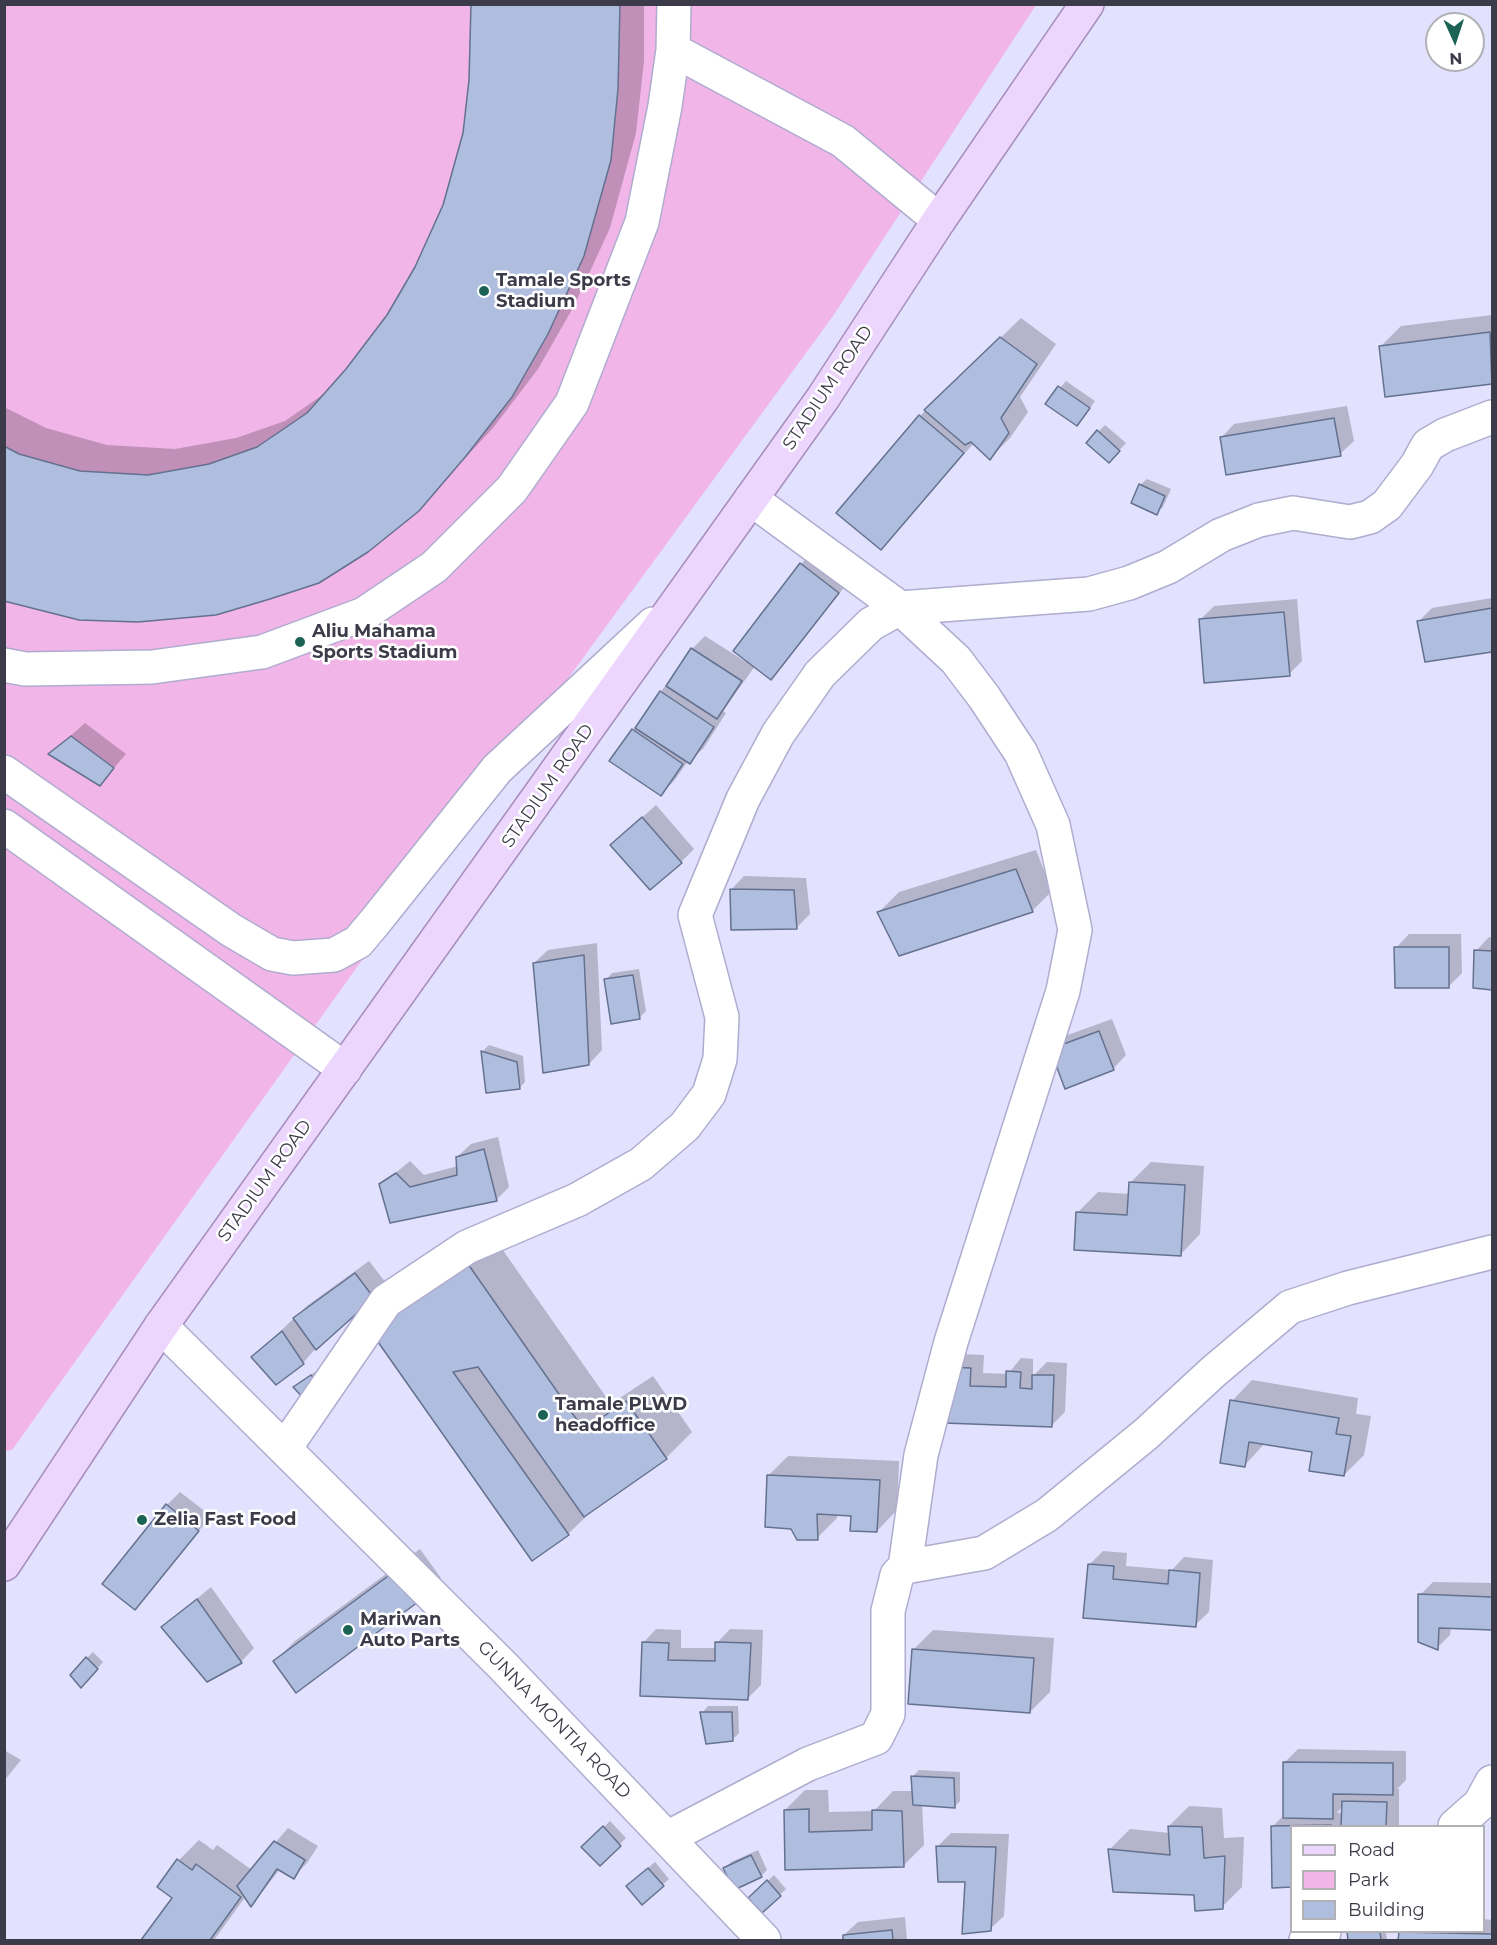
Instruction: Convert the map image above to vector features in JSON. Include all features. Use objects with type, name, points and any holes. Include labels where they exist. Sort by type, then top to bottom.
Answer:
[{"type":"main road","name":"STADIUM ROAD","points":[[7,1556],[161,1326],[823,398],[939,220],[1087,4]]},
{"type":"street","points":[[4,665],[25,669],[152,667],[262,652],[364,615],[434,567],[512,489],[572,403],[642,222],[665,106],[673,50],[674,4]]},
{"type":"street","points":[[673,50],[843,141],[939,220]]},
{"type":"street","points":[[285,1448],[386,1301],[467,1247],[578,1200],[641,1164],[685,1126],[709,1094],[720,1059],[722,1017],[695,915],[718,852],[778,734],[820,674],[871,624],[900,608],[1089,594],[1129,583],[1168,567],[1221,535],[1259,520],[1293,513],[1350,522],[1370,517],[1387,505],[1417,465],[1428,445],[1445,435],[1492,417]]},
{"type":"street","points":[[751,499],[900,608],[956,660],[1021,753],[1053,825],[1075,930],[1064,991],[951,1342],[921,1455],[905,1567]]},
{"type":"street","points":[[4,772],[231,930],[272,954],[303,958],[334,954],[358,942],[375,923],[497,769],[680,598]]},
{"type":"street","points":[[4,826],[345,1069]]},
{"type":"street","points":[[669,1837],[808,1764],[876,1738],[888,1714],[888,1611],[897,1575],[905,1567],[984,1553],[1047,1515],[1130,1448],[1213,1372],[1290,1307],[1348,1288],[1492,1252]]},
{"type":"street","name":"GUNNA MONTIA ROAD","points":[[161,1326],[503,1666],[669,1837],[764,1941]]},
{"type":"street","points":[[1457,1825],[1480,1804],[1492,1782]]},
{"type":"street","points":[[1306,1941],[1322,1933]]},
{"type":"green space","name":"Aliu Mahama Sports Stadium","points":[[5,5],[1036,5],[833,316],[357,967],[12,1450],[5,1451]]},
{"type":"building","name":"Tamale Sports Stadium","points":[[471,4],[620,4],[618,89],[611,160],[584,256],[548,334],[512,397],[466,456],[419,511],[368,552],[319,583],[270,599],[216,615],[138,622],[79,620],[4,601],[4,446],[19,454],[80,471],[148,475],[209,464],[257,447],[307,413],[346,369],[387,315],[415,267],[443,205],[463,133],[469,80]]},
{"type":"building","points":[[1490,332],[1492,384],[1385,397],[1379,346]]},
{"type":"building","points":[[1000,337],[1037,364],[1001,418],[1009,433],[990,460],[971,442],[965,445],[924,410]]},
{"type":"building","points":[[1058,386],[1090,408],[1077,426],[1045,404]]},
{"type":"building","points":[[919,415],[964,453],[881,550],[836,513]]},
{"type":"building","points":[[1334,418],[1341,456],[1226,475],[1220,437]]},
{"type":"building","points":[[1097,430],[1120,451],[1109,463],[1086,443]]},
{"type":"building","points":[[1139,484],[1165,496],[1157,515],[1131,503]]},
{"type":"building","points":[[800,563],[839,593],[771,680],[733,651]]},
{"type":"building","points":[[1492,608],[1492,652],[1425,662],[1417,621]]},
{"type":"building","points":[[1284,612],[1290,676],[1204,683],[1199,619]]},
{"type":"building","points":[[691,648],[742,681],[717,719],[666,686]]},
{"type":"building","points":[[660,691],[714,727],[690,764],[635,728]]},
{"type":"building","points":[[632,729],[683,764],[661,796],[609,761]]},
{"type":"building","points":[[71,736],[114,768],[100,786],[48,754]]},
{"type":"building","points":[[642,817],[682,863],[650,890],[610,845]]},
{"type":"building","points":[[1016,869],[1033,912],[899,956],[877,912]]},
{"type":"building","points":[[730,889],[794,890],[797,929],[731,930]]},
{"type":"building","points":[[1394,947],[1449,947],[1449,988],[1395,988]]},
{"type":"building","points":[[1474,950],[1492,951],[1492,990],[1473,988]]},
{"type":"building","points":[[584,955],[589,1065],[543,1073],[533,963]]},
{"type":"building","points":[[633,975],[640,1019],[611,1024],[604,979]]},
{"type":"building","points":[[1099,1031],[1114,1070],[1065,1089],[1050,1049]]},
{"type":"building","points":[[481,1051],[517,1062],[520,1089],[486,1093]]},
{"type":"building","points":[[484,1149],[497,1201],[390,1223],[379,1184],[396,1173],[410,1187],[457,1175],[456,1157]]},
{"type":"building","points":[[1129,1182],[1185,1185],[1181,1256],[1074,1250],[1076,1212],[1127,1215]]},
{"type":"building","name":"Tamale PLWD headoffice","points":[[468,1264],[584,1430],[626,1401],[667,1459],[584,1517],[478,1367],[453,1372],[569,1535],[532,1561],[371,1332]]},
{"type":"building","points":[[355,1273],[374,1298],[316,1350],[293,1318]]},
{"type":"building","points":[[282,1331],[304,1364],[276,1385],[251,1357]]},
{"type":"building","points":[[946,1367],[971,1368],[970,1386],[1006,1387],[1006,1371],[1021,1372],[1020,1388],[1032,1389],[1032,1375],[1054,1375],[1052,1427],[944,1423]]},
{"type":"building","points":[[311,1375],[320,1385],[308,1403],[293,1387]]},
{"type":"building","points":[[1230,1400],[1339,1418],[1336,1434],[1351,1436],[1344,1476],[1309,1471],[1312,1452],[1249,1442],[1245,1467],[1220,1463]]},
{"type":"building","points":[[767,1475],[880,1480],[877,1532],[850,1531],[851,1516],[817,1514],[818,1540],[797,1540],[791,1529],[765,1527]]},
{"type":"building","points":[[166,1504],[199,1531],[135,1610],[102,1584]]},
{"type":"building","points":[[1088,1564],[1114,1566],[1113,1579],[1168,1584],[1169,1570],[1200,1573],[1196,1627],[1083,1618]]},
{"type":"building","name":"Mariwan Auto Parts","points":[[399,1568],[422,1599],[296,1693],[273,1661]]},
{"type":"building","points":[[1418,1594],[1492,1597],[1492,1630],[1439,1628],[1438,1650],[1418,1642]]},
{"type":"building","points":[[197,1599],[242,1663],[207,1682],[161,1627]]},
{"type":"building","points":[[642,1642],[669,1643],[668,1660],[715,1661],[715,1642],[751,1643],[748,1700],[640,1696]]},
{"type":"building","points":[[912,1649],[1034,1658],[1030,1713],[908,1704]]},
{"type":"building","points":[[86,1657],[98,1669],[81,1688],[70,1675]]},
{"type":"building","points":[[700,1712],[732,1712],[733,1741],[706,1744]]},
{"type":"building","points":[[1283,1762],[1393,1763],[1393,1795],[1333,1794],[1333,1819],[1283,1818]]},
{"type":"building","points":[[911,1776],[954,1778],[955,1808],[913,1805]]},
{"type":"building","points":[[1342,1801],[1387,1802],[1386,1825],[1341,1825]]},
{"type":"building","points":[[809,1809],[809,1832],[872,1830],[872,1810],[902,1811],[904,1867],[785,1870],[784,1810]]},
{"type":"building","points":[[603,1826],[621,1846],[600,1866],[581,1847]]},
{"type":"building","points":[[1168,1826],[1202,1827],[1204,1858],[1225,1856],[1223,1909],[1195,1911],[1194,1895],[1113,1892],[1108,1849],[1170,1855]]},
{"type":"building","points":[[1271,1826],[1290,1826],[1290,1887],[1272,1888]]},
{"type":"building","points":[[274,1841],[305,1860],[294,1879],[277,1869],[251,1907],[237,1886]]},
{"type":"building","points":[[936,1846],[996,1847],[991,1931],[962,1934],[965,1882],[938,1882]]},
{"type":"building","points":[[751,1855],[762,1877],[734,1890],[723,1868]]},
{"type":"building","points":[[177,1859],[192,1870],[196,1864],[241,1897],[210,1940],[141,1940],[172,1898],[157,1887]]},
{"type":"building","points":[[648,1868],[664,1886],[642,1905],[626,1886]]},
{"type":"building","points":[[767,1880],[781,1896],[762,1913],[748,1898]]},
{"type":"building","points":[[892,1930],[893,1940],[843,1940],[843,1935]]},
{"type":"building","points":[[1347,1933],[1380,1933],[1381,1940],[1348,1940]]},
{"type":"building","points":[[1399,1933],[1492,1934],[1492,1940],[1398,1940]]},
{"type":"place","name":"Tamale Sports Stadium","points":[[484,291]]},
{"type":"place","name":"Aliu Mahama Sports Stadium","points":[[300,642]]},
{"type":"place","name":"Tamale PLWD headoffice","points":[[543,1415]]},
{"type":"place","name":"Zelia Fast Food","points":[[142,1520]]},
{"type":"place","name":"Mariwan Auto Parts","points":[[348,1630]]}]
